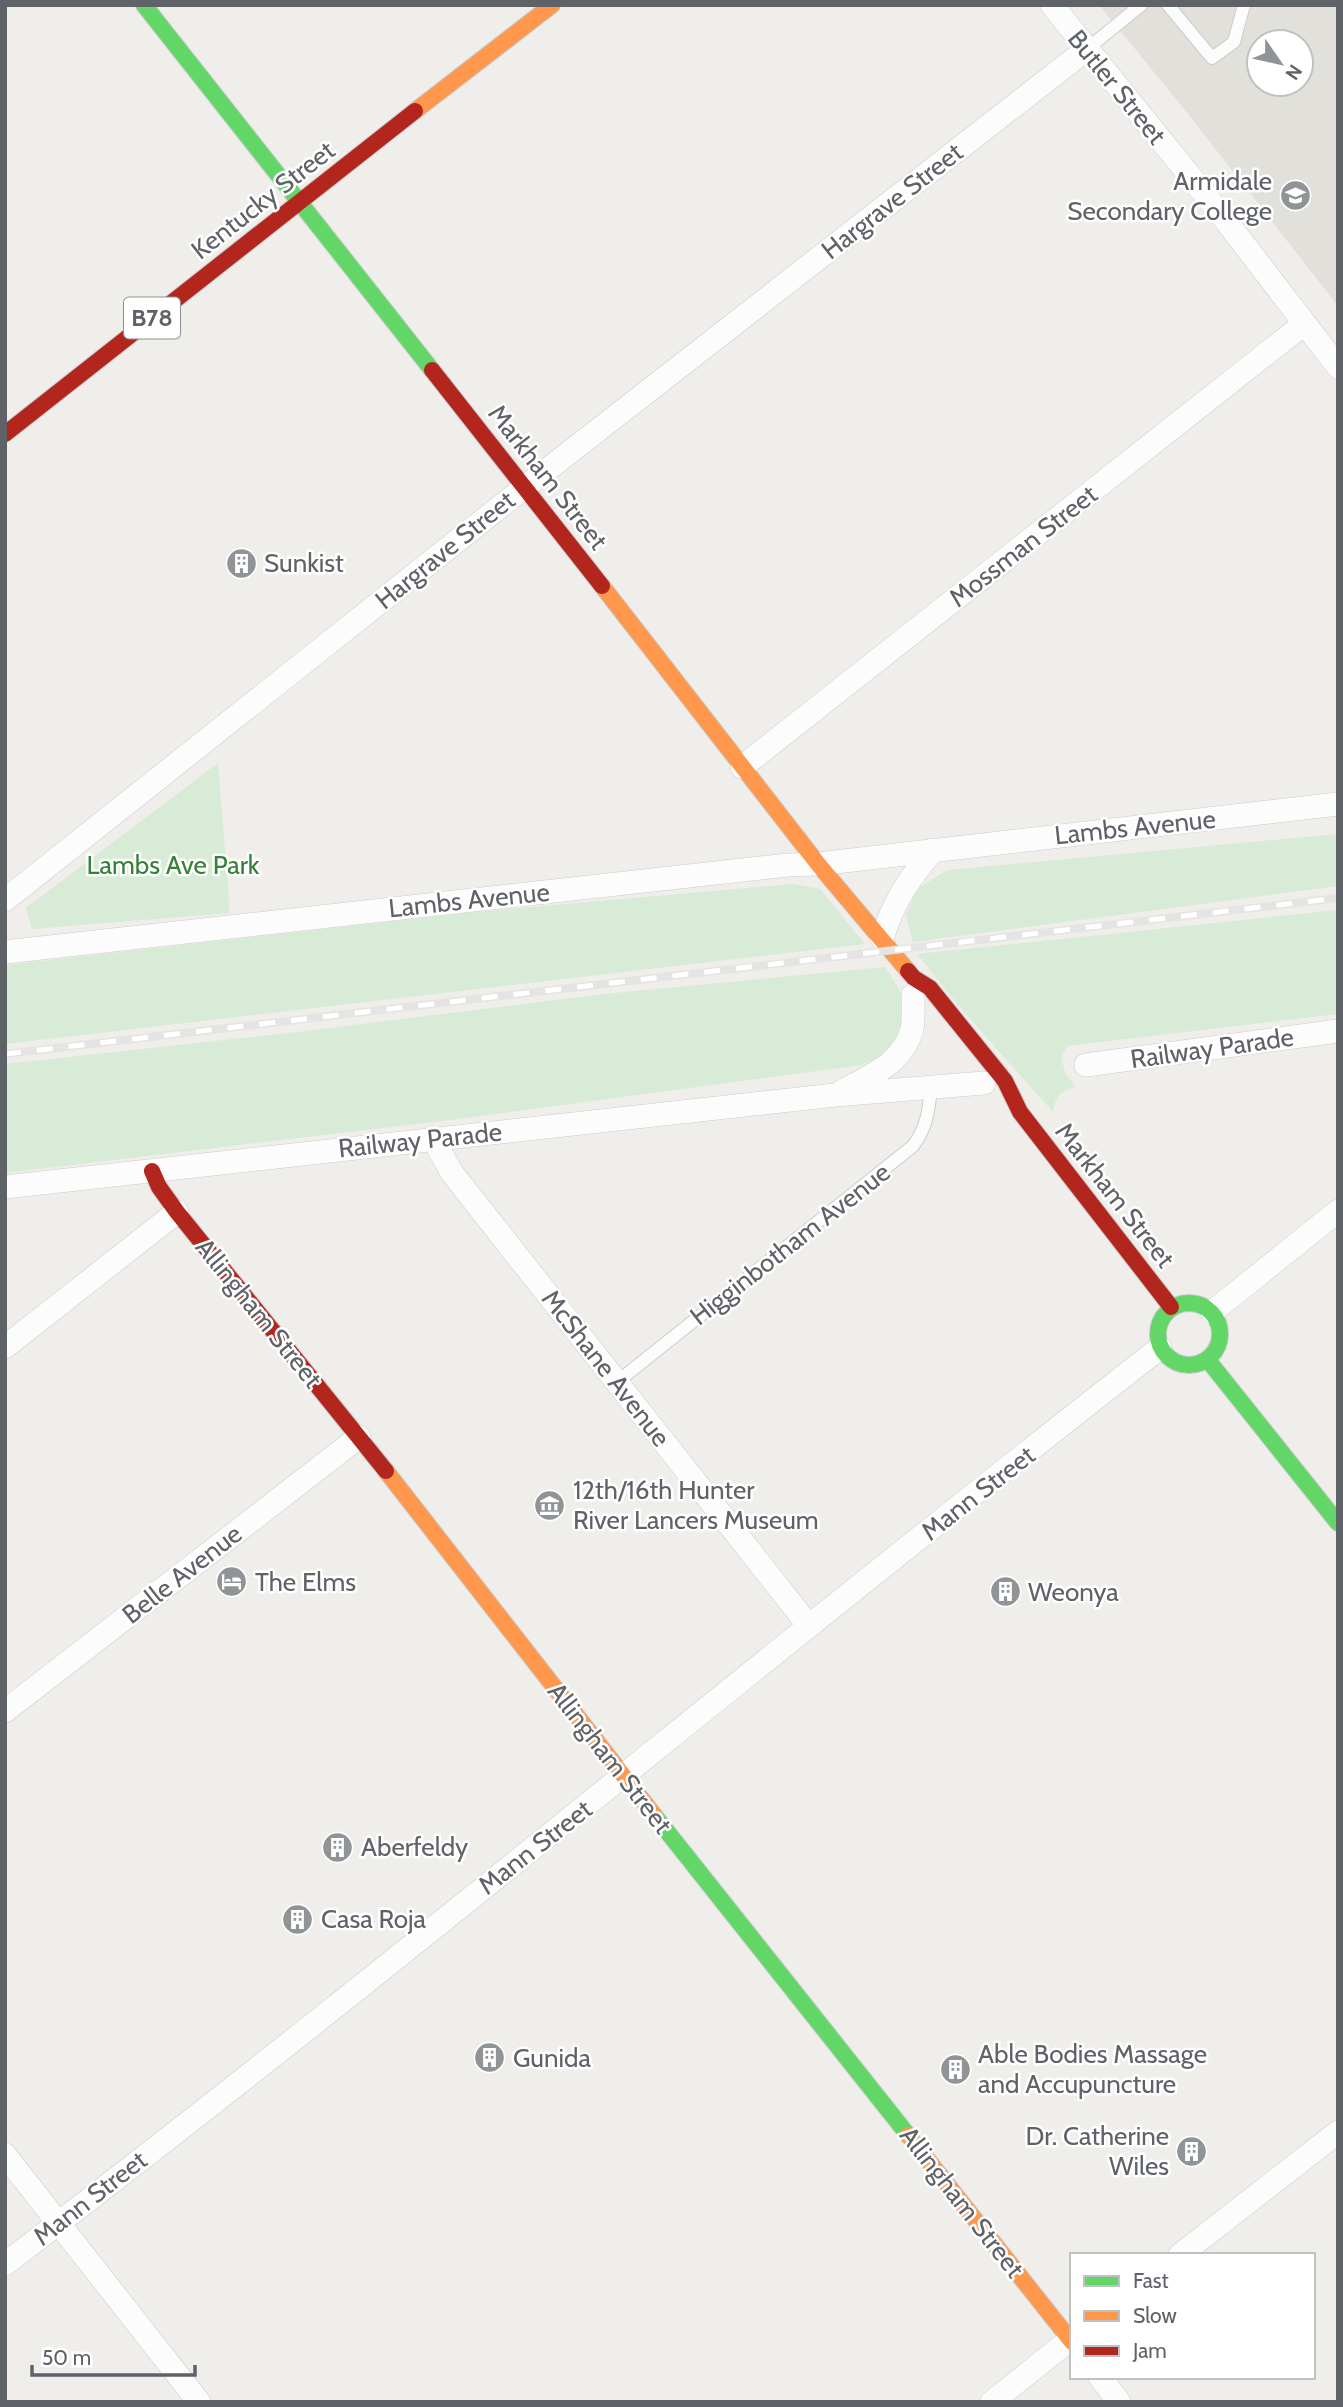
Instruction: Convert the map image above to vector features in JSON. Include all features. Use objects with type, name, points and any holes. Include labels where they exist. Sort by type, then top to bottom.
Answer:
[{"type":"street","name":"Markham Street","points":[[144,5],[525,487],[818,864],[882,938],[929,1015]]},
{"type":"street","name":"Kentucky Street","points":[[5,434],[552,5]]},
{"type":"street","name":"Butler Street","points":[[1052,5],[1223,217],[1338,367]]},
{"type":"street","name":"Hargrave Street","points":[[5,901],[525,487],[1087,49]]},
{"type":"street","name":"Mossman Street","points":[[742,767],[1304,324]]},
{"type":"street","name":"Lambs Avenue","points":[[5,952],[818,864],[1338,804]]},
{"type":"street","points":[[882,938],[892,907],[910,878],[933,850]]},
{"type":"street","name":"Markham Street","points":[[913,986],[930,988],[1005,1081],[1020,1112],[1171,1307]]},
{"type":"street","name":"Railway Parade","points":[[835,1095],[887,1068],[899,1056],[912,1027],[913,986]]},
{"type":"street","name":"Railway Parade","points":[[1086,1065],[1338,1031]]},
{"type":"street","name":"Markham Street","points":[[968,1063],[992,1092],[1020,1112]]},
{"type":"street","name":"Railway Parade","points":[[5,1187],[835,1095],[984,1083]]},
{"type":"street","name":"McShane Avenue","points":[[433,1139],[452,1173],[809,1626]]},
{"type":"street","name":"Allingham Street","points":[[152,1171],[159,1187],[177,1212],[359,1437],[624,1777],[1070,2339]]},
{"type":"street","points":[[1212,1312],[1338,1211]]},
{"type":"street","points":[[5,1348],[177,1212]]},
{"type":"street","points":[[1195,1303],[1212,1312],[1220,1331],[1215,1351],[1207,1359],[1188,1365],[1178,1363],[1169,1359],[1160,1348],[1158,1325],[1171,1307],[1195,1303]]},
{"type":"street","name":"Mann Street","points":[[5,2264],[624,1777],[809,1626],[1160,1348]]},
{"type":"street","points":[[1207,1359],[1338,1523]]},
{"type":"street","name":"Belle Avenue","points":[[5,1711],[359,1437]]},
{"type":"street","points":[[1183,2253],[1338,2132]]},
{"type":"street","points":[[5,2155],[199,2402]]},
{"type":"street","points":[[992,2402],[1070,2341]]},
{"type":"street","points":[[1102,2379],[1119,2402]]},
{"type":"lane","points":[[1087,49],[1141,5]]},
{"type":"lane","points":[[1168,5],[1212,58],[1234,42],[1244,5]]},
{"type":"lane","name":"Higginbotham Avenue","points":[[617,1382],[913,1146],[929,1118],[931,1087]]},
{"type":"shaded area","name":"Armidale Secondary College","points":[[1099,5],[1338,5],[1338,306],[1185,110]]},
{"type":"green space","name":"Lambs Ave Park","points":[[218,763],[230,913],[32,929],[26,908]]},
{"type":"green space","points":[[1338,834],[1338,886],[913,942],[906,915],[917,889],[947,870]]},
{"type":"green space","points":[[793,884],[820,889],[865,944],[5,1044],[5,965],[475,912]]},
{"type":"green space","points":[[1338,910],[1338,1014],[1067,1046],[1061,1058],[1066,1075],[1076,1087],[1060,1095],[1053,1112],[963,1011],[917,954]]},
{"type":"green space","points":[[885,967],[902,994],[904,1019],[900,1036],[888,1052],[862,1065],[458,1119],[5,1173],[5,1064],[297,1032],[604,994]]},
{"type":"railway","points":[[5,1054],[1338,898]]},
{"type":"traffic: fast","points":[[144,5],[432,370]]},
{"type":"traffic: fast","points":[[1189,1303],[1201,1305],[1211,1312],[1218,1322],[1220,1334],[1218,1346],[1211,1356],[1201,1363],[1189,1365],[1177,1363],[1167,1356],[1160,1346],[1158,1334],[1160,1322],[1167,1312],[1177,1305],[1189,1303]]},
{"type":"traffic: fast","points":[[1207,1359],[1338,1523]]},
{"type":"traffic: fast","points":[[654,1815],[908,2135]]},
{"type":"traffic: slow","points":[[415,111],[552,5]]},
{"type":"traffic: slow","points":[[602,586],[818,864],[908,971]]},
{"type":"traffic: slow","points":[[386,1471],[654,1815]]},
{"type":"traffic: slow","points":[[908,2135],[1070,2339]]},
{"type":"traffic: jam","points":[[5,434],[415,111]]},
{"type":"traffic: jam","points":[[432,370],[602,586]]},
{"type":"traffic: jam","points":[[908,971],[930,988],[1005,1081],[1020,1112],[1171,1307]]},
{"type":"traffic: jam","points":[[152,1171],[159,1187],[177,1212],[386,1471]]},
{"type":"place","name":"Armidale Secondary College","points":[[1295,196]]},
{"type":"place","name":"Sunkist","points":[[241,563]]},
{"type":"place","name":"12th/16th Hunter River Lancers Museum","points":[[550,1505]]},
{"type":"place","name":"The Elms","points":[[232,1582]]},
{"type":"place","name":"Weonya","points":[[1005,1592]]},
{"type":"place","name":"Aberfeldy","points":[[338,1847]]},
{"type":"place","name":"Casa Roja","points":[[298,1919]]},
{"type":"place","name":"Gunida","points":[[490,2058]]},
{"type":"place","name":"Able Bodies Massage and Accupuncture","points":[[955,2069]]},
{"type":"place","name":"Dr. Catherine Wiles","points":[[1192,2151]]}]
